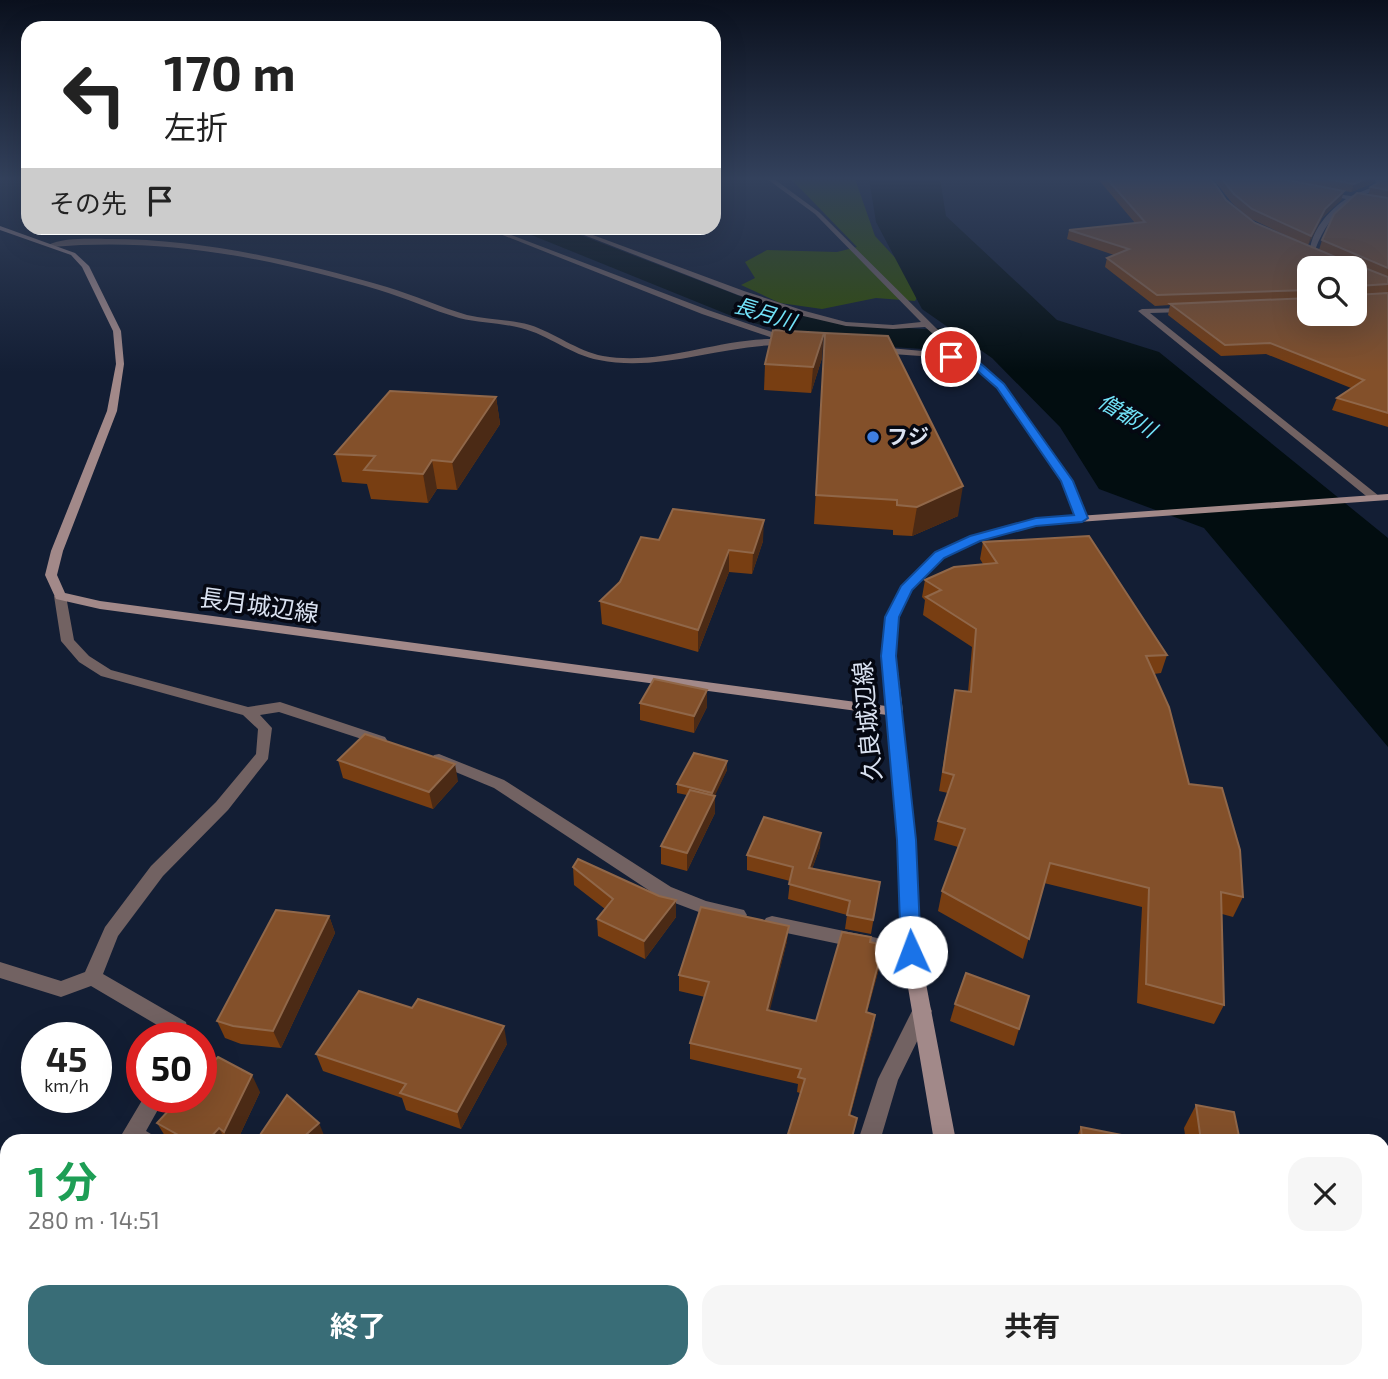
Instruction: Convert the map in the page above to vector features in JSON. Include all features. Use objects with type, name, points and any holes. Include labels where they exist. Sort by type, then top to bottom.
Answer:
[{"type":"main road","points":[[46,243],[73,254],[85,266],[117,331],[120,364],[112,411],[57,551],[51,575],[60,596]]},
{"type":"main road","name":"久良城辺線","points":[[944,1134],[911,952],[906,840],[889,656],[892,617],[906,589],[940,555],[975,538],[1036,522],[1388,497]]},
{"type":"main road","name":"長月城辺線","points":[[60,596],[114,607],[896,712]]},
{"type":"street","points":[[51,245],[78,243]]},
{"type":"street","points":[[153,243],[210,247],[384,289],[475,319],[525,327],[597,357],[624,362],[748,342],[793,342]]},
{"type":"street","points":[[528,243],[705,312],[769,333],[781,338],[781,341]]},
{"type":"street","points":[[610,243],[802,313],[846,324],[931,327]]},
{"type":"street","points":[[847,243],[931,327],[1000,386],[1067,481],[1082,518]]},
{"type":"street","points":[[1301,247],[1315,252],[1317,243]]},
{"type":"street","points":[[1192,310],[1142,311],[1375,498]]},
{"type":"street","points":[[869,349],[965,355]]},
{"type":"street","points":[[60,596],[68,640],[84,659],[106,673],[247,712],[280,706],[400,747]]},
{"type":"street","points":[[0,970],[61,989],[92,977],[111,932],[157,872],[222,806],[263,755],[265,728],[247,712]]},
{"type":"street","points":[[425,755],[463,767],[499,783],[665,892],[716,910],[911,952]]},
{"type":"street","points":[[92,977],[169,1022]]},
{"type":"street","points":[[871,1134],[888,1079],[922,1011]]},
{"type":"street","points":[[134,1134],[145,1113]]},
{"type":"green space","points":[[853,243],[882,243],[914,278],[919,294],[915,301],[876,298],[822,309],[780,303],[741,285],[755,278],[745,262],[767,250],[837,252],[857,247]]},
{"type":"water","name":"僧都川","points":[[887,243],[975,243],[1057,320],[1159,352],[1388,538],[1388,747],[1204,528],[1099,489],[1060,427],[992,358],[922,309]]},
{"type":"building","points":[[1111,243],[1303,243],[1333,256],[1297,256],[1297,290],[1157,295],[1107,258],[1129,249]]},
{"type":"building","points":[[1330,243],[1388,243],[1388,268],[1367,259],[1367,256],[1360,256]]},
{"type":"building","points":[[1367,269],[1388,277],[1388,284],[1367,285]]},
{"type":"building","points":[[1388,293],[1388,413],[1337,398],[1364,380],[1270,343],[1225,345],[1170,304],[1297,299],[1297,326],[1367,326],[1367,294]]},
{"type":"building","points":[[773,330],[824,333],[813,367],[765,364]]},
{"type":"building","points":[[825,333],[888,336],[963,486],[917,507],[897,505],[897,500],[816,495]]},
{"type":"building","points":[[390,391],[496,397],[452,462],[432,460],[423,474],[364,470],[375,456],[335,454]]},
{"type":"building","points":[[673,509],[764,520],[753,553],[729,550],[698,630],[600,601],[620,582],[641,537],[659,540]]},
{"type":"building","points":[[1089,536],[1167,655],[1146,656],[1169,707],[1189,784],[1222,788],[1240,850],[1243,897],[1221,892],[1224,1005],[1146,984],[1149,888],[1050,863],[1029,939],[942,891],[965,829],[938,821],[954,775],[943,772],[955,690],[971,692],[976,629],[926,597],[941,590],[925,580],[954,567],[997,563],[983,542]]},
{"type":"building","points":[[654,679],[707,690],[694,716],[640,703]]},
{"type":"building","points":[[365,734],[455,764],[429,792],[338,760]]},
{"type":"building","points":[[694,753],[727,761],[712,793],[677,784]]},
{"type":"building","points":[[690,790],[715,796],[687,853],[661,846]]},
{"type":"building","points":[[764,817],[821,833],[809,868],[880,882],[873,920],[847,915],[850,901],[789,884],[793,867],[747,855]]},
{"type":"building","points":[[578,859],[659,896],[676,900],[644,941],[597,919],[613,899],[573,867]]},
{"type":"building","points":[[701,907],[789,926],[767,1010],[816,1021],[842,932],[871,937],[870,942],[883,945],[866,1012],[875,1015],[849,1115],[857,1118],[853,1134],[788,1134],[805,1079],[798,1077],[801,1069],[690,1043],[709,982],[679,975]]},
{"type":"building","points":[[276,910],[329,916],[273,1031],[233,1026],[217,1021]]},
{"type":"building","points":[[966,973],[1029,996],[1019,1029],[955,1004]]},
{"type":"building","points":[[359,991],[412,1008],[418,999],[504,1026],[457,1112],[400,1093],[406,1084],[316,1054]]},
{"type":"building","points":[[218,1057],[252,1075],[224,1132],[219,1128],[213,1134],[177,1134],[157,1123],[166,1113],[217,1113]]},
{"type":"building","points":[[287,1095],[319,1123],[307,1134],[261,1134]]},
{"type":"building","points":[[1196,1105],[1234,1112],[1239,1134],[1200,1134]]},
{"type":"building","points":[[1081,1127],[1116,1134],[1082,1134]]},
{"type":"waterway","name":"長月川","points":[[578,243],[751,312],[798,325],[860,335],[923,339],[1005,335]]},
{"type":"place","name":"フジ","points":[[873,437]]},
{"type":"route","points":[[911,952],[906,840],[889,656],[892,617],[906,589],[940,555],[975,538],[1036,522],[1082,518],[1067,481],[1000,386],[967,357],[951,357]]}]
